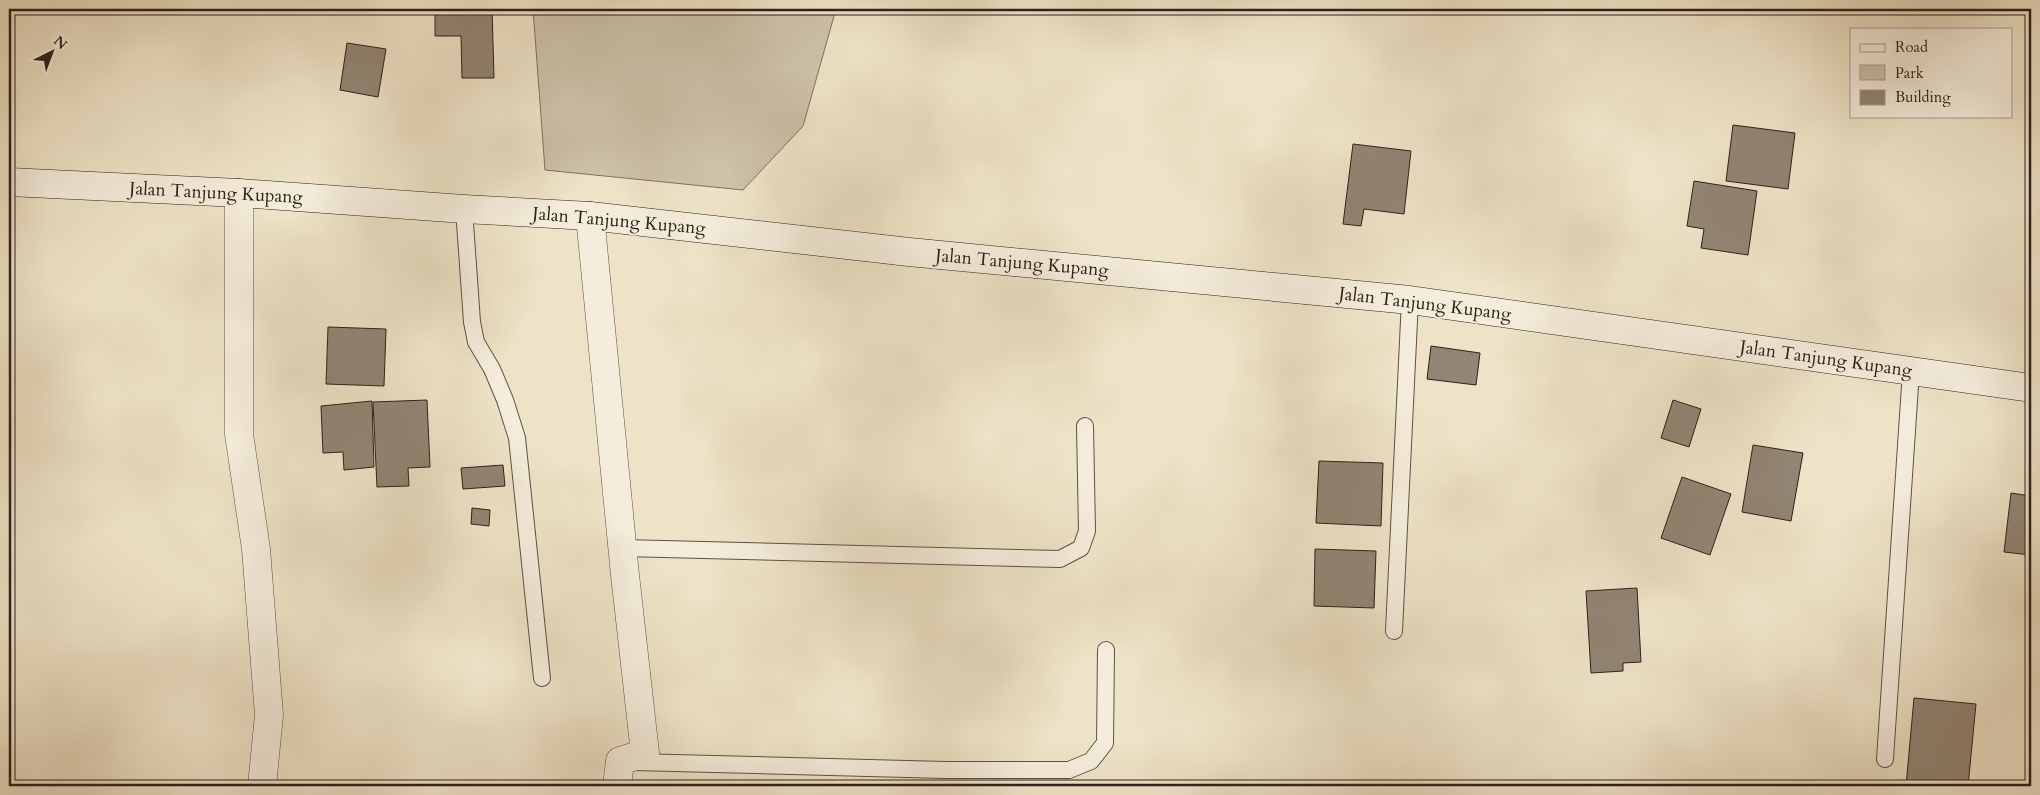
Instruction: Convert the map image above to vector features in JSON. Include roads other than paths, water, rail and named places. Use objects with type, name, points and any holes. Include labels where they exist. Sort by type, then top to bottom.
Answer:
[{"type":"main road","name":"Jalan Tanjung Kupang","points":[[9,182],[239,193],[464,210],[590,216],[909,252],[1410,300],[2031,388]]},
{"type":"main road","points":[[239,193],[239,434],[256,548],[269,714],[262,786]]},
{"type":"main road","points":[[590,216],[645,753],[618,774]]},
{"type":"lane","points":[[464,210],[472,322],[476,342],[492,369],[505,400],[517,438],[542,678]]},
{"type":"lane","points":[[1394,632],[1410,300]]},
{"type":"lane","points":[[1885,759],[1911,371]]},
{"type":"lane","points":[[623,548],[1060,559],[1081,548],[1087,531],[1085,426]]},
{"type":"lane","points":[[618,774],[1069,770],[1091,762],[1105,743],[1106,650]]}]
